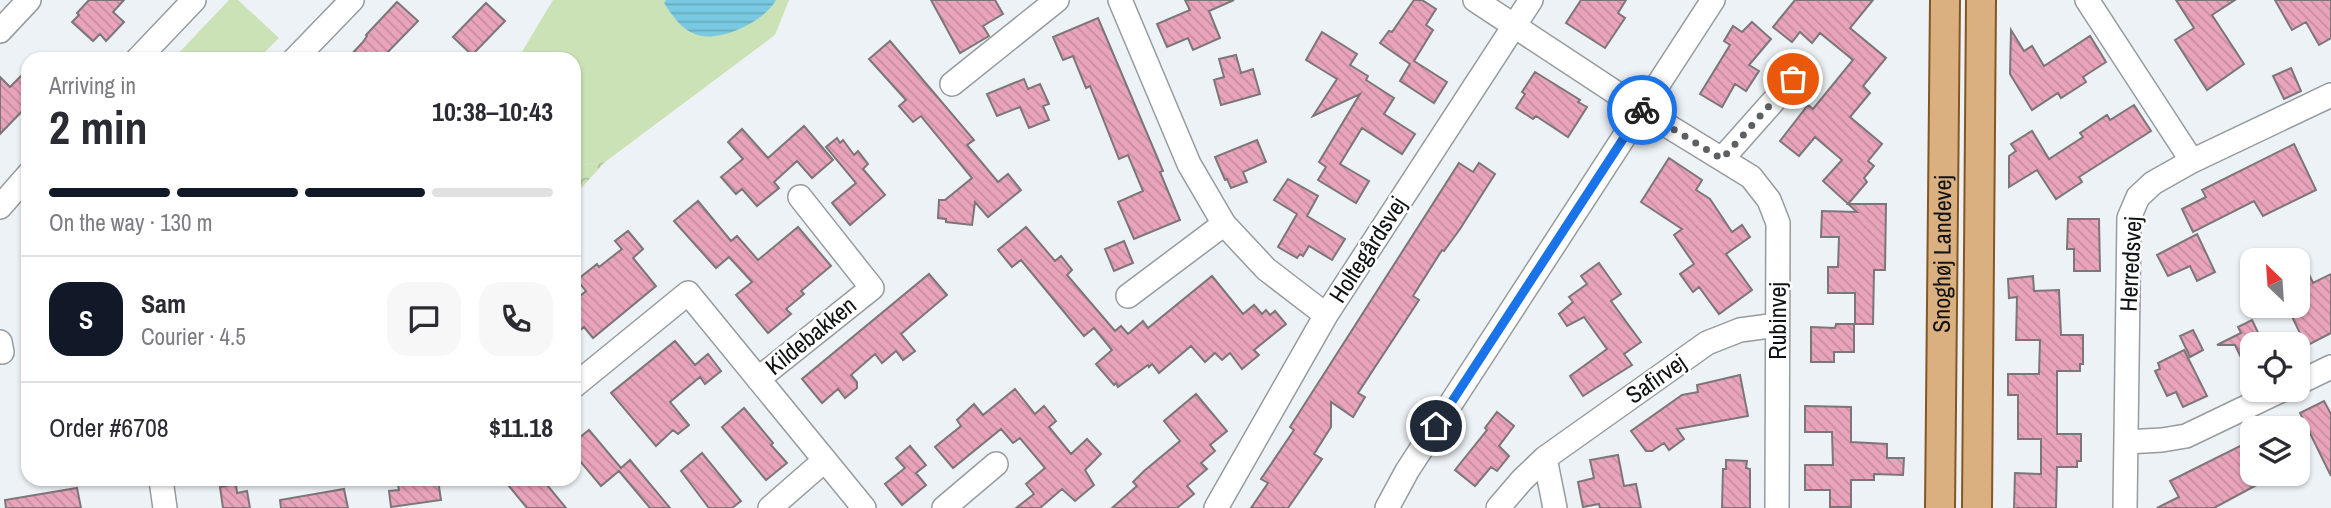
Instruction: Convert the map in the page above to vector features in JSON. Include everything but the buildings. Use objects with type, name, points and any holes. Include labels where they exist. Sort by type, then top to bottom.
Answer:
[{"type":"main road","name":"Snoghøj Landevej","points":[[1940,508],[1945,0]]},
{"type":"main road","name":"Snoghøj Landevej","points":[[1977,508],[1981,0]]},
{"type":"street","points":[[0,31],[29,0]]},
{"type":"street","points":[[145,52],[194,0]]},
{"type":"street","points":[[302,52],[352,0]]},
{"type":"street","points":[[952,84],[1057,0]]},
{"type":"street","points":[[1120,0],[1189,164],[1224,224],[1266,269],[1326,314]]},
{"type":"street","name":"Rubinvej","points":[[1475,0],[1642,110],[1751,177],[1769,200],[1779,223],[1777,508]]},
{"type":"street","name":"Holtegårdsvej","points":[[1216,508],[1326,314],[1531,0]]},
{"type":"street","points":[[1387,508],[1407,471],[1713,0]]},
{"type":"street","points":[[2087,0],[2192,162]]},
{"type":"street","points":[[1722,159],[1793,79]]},
{"type":"street","name":"Herredsvej","points":[[2125,508],[2129,218],[2138,197],[2153,183],[2192,162],[2331,95]]},
{"type":"street","points":[[0,207],[21,183]]},
{"type":"street","name":"Kildebakken","points":[[758,379],[872,288],[800,197]]},
{"type":"street","points":[[1128,296],[1224,224]]},
{"type":"street","name":"Kildebakken","points":[[581,380],[688,293],[864,508]]},
{"type":"street","name":"Safirvej","points":[[1498,508],[1521,480],[1545,458],[1707,343],[1740,330],[1777,325]]},
{"type":"street","points":[[2310,377],[2331,367]]},
{"type":"street","points":[[2126,442],[2186,436],[2257,402]]},
{"type":"street","points":[[1545,458],[1555,508]]},
{"type":"street","points":[[770,508],[825,460]]},
{"type":"street","points":[[944,508],[996,464]]},
{"type":"street","points":[[161,486],[165,508]]},
{"type":"green space","points":[[229,0],[238,0],[279,38],[265,52],[180,52]]},
{"type":"green space","points":[[553,0],[789,0],[775,35],[605,162],[581,165],[581,52],[522,52]]},
{"type":"green space","points":[[605,162],[581,188],[581,165]]},
{"type":"water","points":[[666,0],[776,0],[752,23],[728,33],[705,36],[690,32],[681,25],[664,3]]},
{"type":"way so far","points":[[1642,110],[1722,159],[1793,79]]},
{"type":"route","points":[[1436,426],[1642,110]]}]
